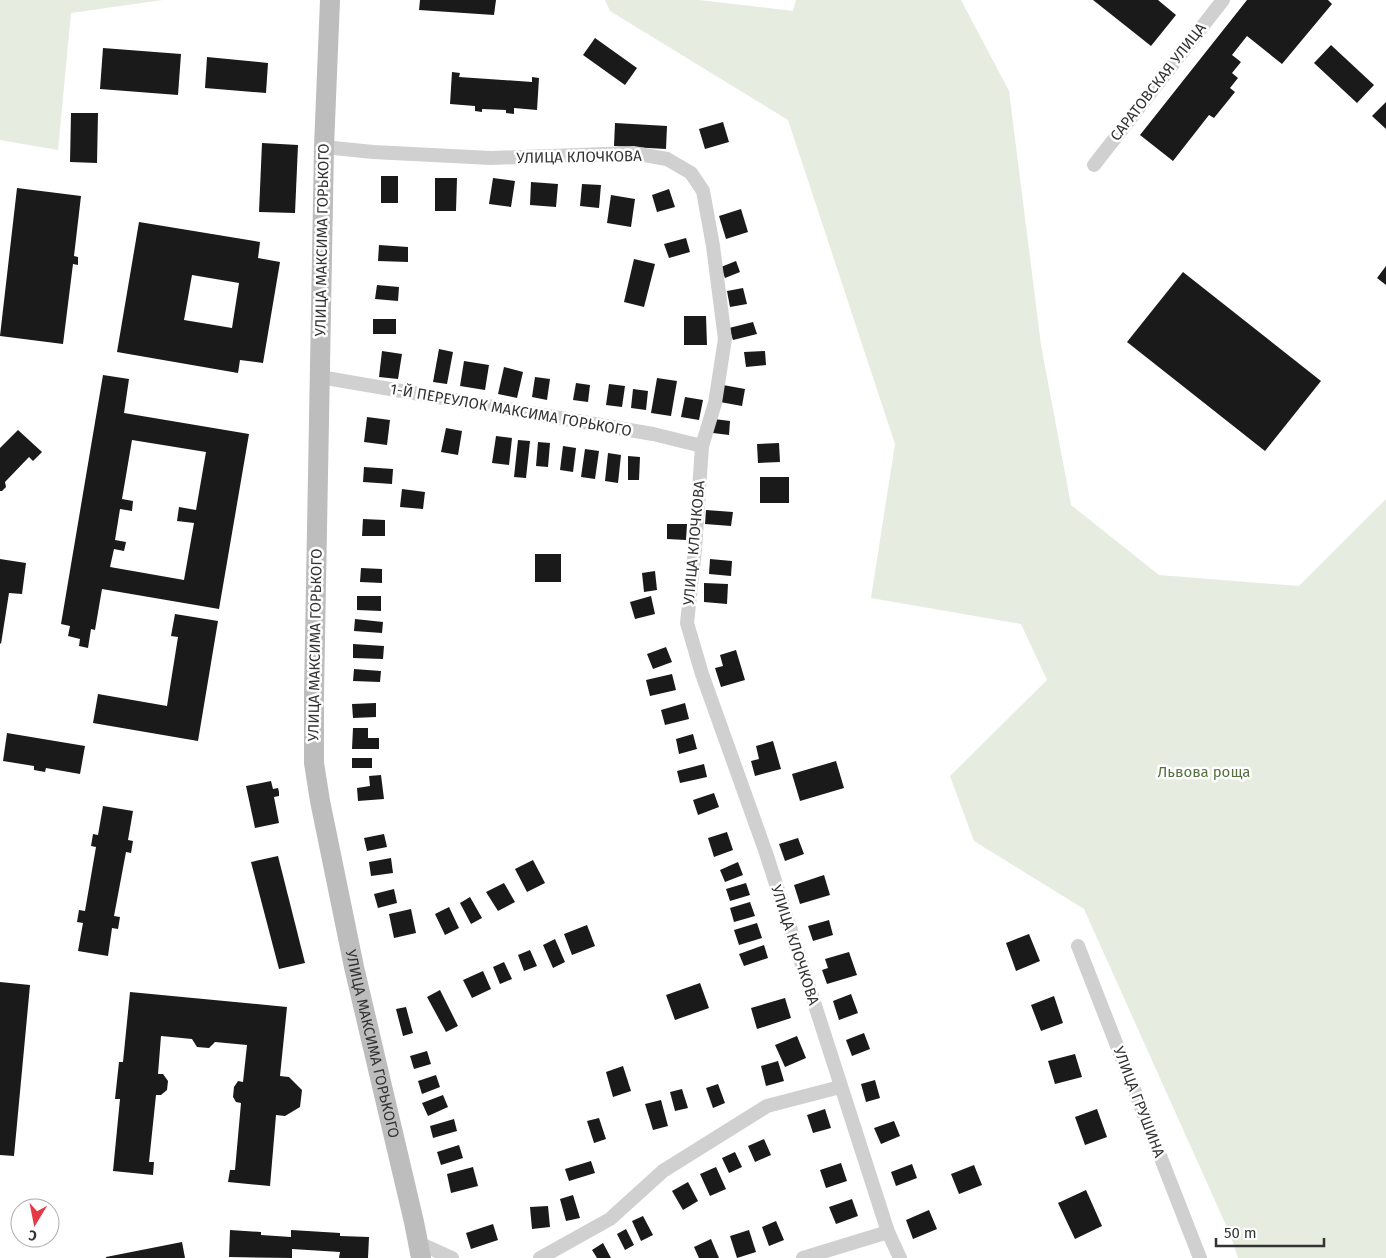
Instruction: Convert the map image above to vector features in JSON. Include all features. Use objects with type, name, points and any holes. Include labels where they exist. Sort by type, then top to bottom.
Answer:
[{"type":"main road","name":"УЛИЦА МАКСИМА ГОРЬКОГО","points":[[330,0],[324,147],[314,763],[354,967],[420,1251]]},
{"type":"street","name":"САРАТОВСКАЯ УЛИЦА","points":[[1094,165],[1222,0]]},
{"type":"street","name":"УЛИЦА КЛОЧКОВА","points":[[324,147],[372,152],[491,158],[633,153],[667,159],[691,173],[703,191],[726,339],[715,403],[702,446],[695,549],[687,623],[702,674],[766,853],[888,1232],[900,1258]]},
{"type":"street","name":"1-Й ПЕРЕУЛОК МАКСИМА ГОРЬКОГО","points":[[320,377],[643,432],[702,446]]},
{"type":"street","name":"УЛИЦА ГРУШИНА","points":[[1078,946],[1200,1258]]},
{"type":"street","points":[[540,1258],[610,1219],[663,1172],[767,1106],[840,1087]]},
{"type":"street","points":[[803,1258],[888,1232]]},
{"type":"street","name":"УЛИЦА МАКСИМА ГОРЬКОГО","points":[[420,1251],[452,1258]]},
{"type":"green space","points":[[0,0],[163,0],[71,13],[58,150],[0,140]]},
{"type":"green space","name":"Львова роща","points":[[605,0],[699,0],[793,11],[796,0],[961,0],[1009,91],[1041,345],[1071,505],[1159,575],[1299,586],[1386,499],[1386,1258],[1238,1258],[1230,1234],[1084,909],[974,841],[950,776],[1047,680],[1021,624],[871,598],[895,444],[788,120],[610,11]]},
{"type":"building","points":[[420,0],[496,0],[494,15],[419,10]]},
{"type":"building","points":[[1093,0],[1158,0],[1176,15],[1151,46]]},
{"type":"building","points":[[1247,0],[1328,0],[1332,4],[1282,64],[1247,36],[1232,55],[1241,62],[1232,73],[1238,78],[1230,88],[1235,92],[1214,118],[1209,115],[1173,161],[1140,135]]},
{"type":"building","points":[[595,38],[637,68],[625,85],[583,55]]},
{"type":"building","points":[[1331,45],[1374,85],[1357,103],[1314,63]]},
{"type":"building","points":[[103,48],[181,54],[178,95],[100,89]]},
{"type":"building","points":[[207,57],[268,63],[266,93],[205,88]]},
{"type":"building","points":[[452,72],[460,73],[459,77],[532,82],[532,77],[539,78],[537,110],[514,108],[514,114],[506,113],[506,110],[482,109],[482,112],[475,111],[475,106],[450,104]]},
{"type":"building","points":[[1386,102],[1386,129],[1372,116]]},
{"type":"building","points":[[71,113],[98,113],[97,163],[70,162]]},
{"type":"building","points":[[723,122],[729,142],[705,149],[699,129]]},
{"type":"building","points":[[615,123],[667,126],[666,149],[614,146]]},
{"type":"building","points":[[262,143],[298,145],[295,213],[259,212]]},
{"type":"building","points":[[381,176],[398,176],[398,203],[381,203]]},
{"type":"building","points":[[435,178],[457,178],[456,211],[435,211]]},
{"type":"building","points":[[493,178],[515,181],[511,207],[489,204]]},
{"type":"building","points":[[531,182],[558,184],[556,207],[530,205]]},
{"type":"building","points":[[582,184],[601,185],[599,208],[580,206]]},
{"type":"building","points":[[17,188],[81,196],[74,256],[78,257],[78,265],[73,264],[63,344],[0,336]]},
{"type":"building","points":[[669,189],[675,207],[657,212],[652,195]]},
{"type":"building","points":[[611,195],[635,199],[631,227],[607,223]]},
{"type":"building","points":[[741,209],[748,232],[726,239],[719,216]]},
{"type":"building","points":[[139,222],[260,242],[258,258],[280,262],[263,363],[240,360],[238,373],[117,352]],"holes":[[[192,275],[239,283],[232,328],[184,320]]]},
{"type":"building","points":[[686,238],[690,252],[669,258],[664,244]]},
{"type":"building","points":[[379,245],[408,247],[408,262],[378,261]]},
{"type":"building","points":[[634,259],[655,264],[644,307],[624,302]]},
{"type":"building","points":[[736,261],[740,272],[725,278],[721,267]]},
{"type":"building","points":[[1386,266],[1386,285],[1377,278]]},
{"type":"building","points":[[1183,272],[1321,381],[1265,451],[1127,342]]},
{"type":"building","points":[[377,285],[399,287],[398,301],[375,299]]},
{"type":"building","points":[[743,288],[747,304],[730,307],[727,291]]},
{"type":"building","points":[[684,316],[706,316],[707,345],[684,345]]},
{"type":"building","points":[[373,319],[396,319],[396,334],[373,334]]},
{"type":"building","points":[[753,322],[757,334],[733,340],[729,328]]},
{"type":"building","points":[[439,349],[453,352],[447,384],[433,382]]},
{"type":"building","points":[[382,351],[402,354],[398,379],[379,377]]},
{"type":"building","points":[[765,351],[766,365],[746,367],[744,352]]},
{"type":"building","points":[[464,361],[489,365],[485,390],[460,386]]},
{"type":"building","points":[[504,367],[523,372],[517,398],[498,394]]},
{"type":"building","points":[[103,375],[129,379],[124,413],[249,434],[219,609],[102,589],[95,630],[91,629],[88,648],[79,646],[80,639],[68,636],[70,626],[61,624]],"holes":[[[132,440],[206,452],[196,510],[179,507],[177,521],[194,523],[184,580],[110,567],[114,549],[124,551],[126,542],[115,540],[120,509],[132,511],[133,501],[122,499]]]},
{"type":"building","points":[[535,377],[550,379],[547,400],[532,397]]},
{"type":"building","points":[[657,378],[677,381],[671,416],[651,413]]},
{"type":"building","points":[[576,383],[590,385],[588,402],[573,400]]},
{"type":"building","points":[[609,384],[625,386],[622,407],[606,405]]},
{"type":"building","points":[[723,385],[745,389],[742,406],[720,402]]},
{"type":"building","points":[[633,389],[648,391],[646,410],[631,408]]},
{"type":"building","points":[[685,397],[703,400],[699,420],[681,417]]},
{"type":"building","points":[[367,417],[390,420],[387,445],[364,442]]},
{"type":"building","points":[[714,419],[730,421],[729,435],[713,433]]},
{"type":"building","points":[[446,428],[462,431],[458,455],[441,452]]},
{"type":"building","points":[[18,430],[42,452],[33,461],[29,457],[5,482],[6,487],[0,491],[0,448]]},
{"type":"building","points":[[496,436],[512,438],[509,465],[492,463]]},
{"type":"building","points":[[518,440],[530,441],[526,478],[514,477]]},
{"type":"building","points":[[538,442],[550,443],[548,467],[536,466]]},
{"type":"building","points":[[779,443],[780,462],[758,463],[757,444]]},
{"type":"building","points":[[563,446],[576,448],[573,472],[560,470]]},
{"type":"building","points":[[585,449],[599,451],[595,479],[581,477]]},
{"type":"building","points":[[608,453],[621,455],[618,483],[605,481]]},
{"type":"building","points":[[628,456],[640,457],[639,480],[628,480]]},
{"type":"building","points":[[364,467],[393,469],[392,484],[363,482]]},
{"type":"building","points":[[760,477],[789,477],[789,503],[760,503]]},
{"type":"building","points":[[402,489],[425,492],[423,509],[400,507]]},
{"type":"building","points":[[706,510],[733,512],[731,526],[705,524]]},
{"type":"building","points":[[363,519],[385,520],[385,536],[362,536]]},
{"type":"building","points":[[667,524],[687,524],[686,540],[667,539]]},
{"type":"building","points":[[535,554],[561,554],[561,582],[535,582]]},
{"type":"building","points":[[0,559],[26,563],[22,594],[9,593],[1,644],[0,643]]},
{"type":"building","points":[[710,559],[732,561],[731,576],[709,574]]},
{"type":"building","points":[[361,568],[382,569],[382,583],[360,582]]},
{"type":"building","points":[[655,571],[657,590],[644,592],[642,573]]},
{"type":"building","points":[[704,583],[728,584],[727,604],[704,602]]},
{"type":"building","points":[[357,596],[381,596],[381,611],[357,610]]},
{"type":"building","points":[[651,596],[655,614],[635,619],[630,602]]},
{"type":"building","points":[[175,614],[218,621],[198,741],[93,723],[98,694],[167,706],[178,637],[171,636]]},
{"type":"building","points":[[355,619],[383,622],[382,633],[354,631]]},
{"type":"building","points":[[353,644],[384,646],[383,659],[353,658]]},
{"type":"building","points":[[666,647],[672,662],[653,669],[647,654]]},
{"type":"building","points":[[736,650],[745,680],[721,687],[715,668],[723,666],[720,655]]},
{"type":"building","points":[[354,669],[381,671],[380,682],[353,681]]},
{"type":"building","points":[[672,674],[676,690],[650,696],[646,680]]},
{"type":"building","points":[[376,703],[376,717],[353,718],[352,704]]},
{"type":"building","points":[[685,703],[689,719],[665,725],[661,710]]},
{"type":"building","points":[[353,728],[368,728],[368,738],[379,738],[379,749],[352,749]]},
{"type":"building","points":[[7,733],[85,746],[80,774],[46,768],[45,772],[34,770],[34,766],[3,761]]},
{"type":"building","points":[[693,734],[697,749],[679,754],[676,739]]},
{"type":"building","points":[[773,741],[781,769],[755,776],[751,761],[759,759],[756,746]]},
{"type":"building","points":[[352,758],[372,758],[372,768],[352,768]]},
{"type":"building","points":[[836,761],[844,788],[800,801],[792,774]]},
{"type":"building","points":[[704,764],[707,777],[680,783],[677,771]]},
{"type":"building","points":[[381,775],[384,799],[358,801],[357,788],[370,786],[369,776]]},
{"type":"building","points":[[271,781],[273,789],[278,788],[279,792],[279,796],[274,797],[279,823],[255,828],[246,786]]},
{"type":"building","points":[[714,793],[719,807],[698,815],[693,800]]},
{"type":"building","points":[[103,806],[133,811],[128,840],[133,841],[131,853],[126,852],[114,916],[120,917],[118,929],[112,928],[108,956],[78,951],[83,923],[77,922],[79,910],[85,911],[96,847],[91,846],[93,834],[98,835]]},
{"type":"building","points":[[727,832],[733,850],[714,857],[708,838]]},
{"type":"building","points":[[384,834],[387,847],[367,851],[364,838]]},
{"type":"building","points":[[798,838],[804,854],[785,861],[779,844]]},
{"type":"building","points":[[278,856],[305,963],[279,969],[251,862]]},
{"type":"building","points":[[391,858],[393,873],[371,876],[369,862]]},
{"type":"building","points":[[533,860],[545,883],[527,892],[515,869]]},
{"type":"building","points":[[738,862],[743,875],[725,882],[720,870]]},
{"type":"building","points":[[824,875],[830,895],[800,904],[794,885]]},
{"type":"building","points":[[504,883],[515,902],[498,911],[486,892]]},
{"type":"building","points":[[746,883],[750,895],[730,901],[726,889]]},
{"type":"building","points":[[394,889],[397,903],[378,908],[374,894]]},
{"type":"building","points":[[470,897],[482,918],[471,924],[460,903]]},
{"type":"building","points":[[750,902],[755,916],[734,922],[730,908]]},
{"type":"building","points":[[449,907],[459,928],[445,935],[435,914]]},
{"type":"building","points":[[411,909],[416,933],[394,938],[389,914]]},
{"type":"building","points":[[829,920],[833,935],[813,941],[808,926]]},
{"type":"building","points":[[757,923],[762,938],[739,945],[734,930]]},
{"type":"building","points":[[587,925],[595,946],[572,955],[564,934]]},
{"type":"building","points":[[1029,934],[1040,961],[1016,971],[1006,943]]},
{"type":"building","points":[[555,939],[565,962],[553,968],[543,945]]},
{"type":"building","points":[[764,945],[768,958],[744,966],[739,954]]},
{"type":"building","points":[[530,950],[537,966],[524,971],[518,955]]},
{"type":"building","points":[[849,952],[857,975],[827,984],[822,970],[828,968],[825,959]]},
{"type":"building","points":[[504,962],[512,979],[500,984],[493,967]]},
{"type":"building","points":[[483,971],[491,989],[472,998],[463,980]]},
{"type":"building","points":[[0,982],[30,985],[14,1156],[0,1155]]},
{"type":"building","points":[[700,983],[709,1008],[675,1020],[666,995]]},
{"type":"building","points":[[440,990],[458,1026],[446,1032],[427,997]]},
{"type":"building","points":[[130,992],[287,1007],[280,1076],[289,1077],[302,1090],[300,1107],[285,1116],[276,1115],[270,1186],[228,1182],[230,1170],[235,1170],[241,1103],[236,1102],[233,1097],[234,1087],[238,1081],[243,1082],[247,1045],[215,1042],[209,1048],[197,1047],[192,1039],[161,1036],[158,1074],[163,1074],[168,1081],[167,1090],[161,1095],[156,1095],[149,1162],[154,1162],[153,1175],[113,1171],[120,1099],[115,1099],[119,1062],[123,1062]]},
{"type":"building","points":[[851,994],[858,1013],[839,1020],[833,1001]]},
{"type":"building","points":[[1054,996],[1063,1023],[1041,1031],[1031,1005]]},
{"type":"building","points":[[785,998],[791,1018],[757,1029],[751,1008]]},
{"type":"building","points":[[406,1007],[413,1033],[403,1036],[396,1009]]},
{"type":"building","points":[[864,1033],[870,1049],[852,1056],[846,1040]]},
{"type":"building","points":[[797,1036],[806,1058],[785,1067],[775,1045]]},
{"type":"building","points":[[427,1051],[431,1064],[414,1069],[410,1056]]},
{"type":"building","points":[[1075,1054],[1082,1077],[1055,1084],[1048,1061]]},
{"type":"building","points":[[778,1061],[784,1081],[766,1086],[761,1066]]},
{"type":"building","points":[[623,1066],[631,1091],[613,1097],[606,1072]]},
{"type":"building","points":[[436,1075],[440,1087],[422,1094],[418,1081]]},
{"type":"building","points":[[875,1080],[880,1098],[866,1102],[861,1084]]},
{"type":"building","points":[[718,1084],[725,1103],[713,1108],[706,1088]]},
{"type":"building","points":[[682,1089],[688,1108],[675,1111],[670,1092]]},
{"type":"building","points":[[443,1095],[448,1107],[428,1116],[422,1103]]},
{"type":"building","points":[[661,1100],[668,1126],[653,1130],[645,1104]]},
{"type":"building","points":[[825,1109],[831,1128],[813,1133],[807,1115]]},
{"type":"building","points":[[1097,1109],[1107,1137],[1085,1145],[1075,1117]]},
{"type":"building","points":[[599,1118],[606,1139],[594,1143],[587,1121]]},
{"type":"building","points":[[454,1119],[457,1131],[433,1138],[430,1126]]},
{"type":"building","points":[[894,1121],[900,1136],[881,1144],[874,1128]]},
{"type":"building","points":[[764,1139],[771,1155],[755,1162],[748,1146]]},
{"type":"building","points":[[459,1145],[463,1158],[441,1165],[437,1152]]},
{"type":"building","points":[[735,1152],[742,1167],[729,1173],[722,1158]]},
{"type":"building","points":[[591,1161],[595,1173],[569,1181],[565,1169]]},
{"type":"building","points":[[841,1163],[847,1181],[826,1188],[820,1170]]},
{"type":"building","points":[[912,1164],[917,1178],[896,1186],[891,1172]]},
{"type":"building","points":[[974,1165],[982,1185],[959,1194],[951,1174]]},
{"type":"building","points":[[473,1167],[478,1186],[451,1193],[447,1174]]},
{"type":"building","points":[[716,1167],[726,1189],[710,1196],[700,1174]]},
{"type":"building","points":[[688,1182],[698,1201],[683,1210],[672,1191]]},
{"type":"building","points":[[1086,1190],[1102,1226],[1075,1239],[1058,1203]]},
{"type":"building","points":[[573,1195],[580,1218],[566,1221],[560,1199]]},
{"type":"building","points":[[852,1199],[858,1216],[836,1224],[829,1207]]},
{"type":"building","points":[[548,1206],[550,1227],[532,1229],[530,1207]]},
{"type":"building","points":[[929,1210],[937,1229],[913,1239],[906,1220]]},
{"type":"building","points":[[643,1216],[653,1235],[641,1241],[632,1221]]},
{"type":"building","points":[[776,1221],[784,1240],[769,1246],[762,1227]]},
{"type":"building","points":[[493,1224],[498,1240],[471,1249],[466,1233]]},
{"type":"building","points":[[626,1229],[634,1245],[625,1250],[617,1234]]},
{"type":"building","points":[[230,1230],[261,1232],[261,1235],[291,1237],[291,1230],[340,1233],[340,1236],[369,1237],[368,1258],[339,1258],[340,1252],[292,1249],[292,1258],[229,1257]]},
{"type":"building","points":[[749,1230],[756,1252],[737,1258],[730,1236]]},
{"type":"building","points":[[711,1239],[719,1258],[699,1258],[694,1247]]},
{"type":"building","points":[[182,1242],[185,1258],[106,1258],[106,1257]]},
{"type":"building","points":[[603,1243],[611,1258],[597,1258],[592,1250]]}]
